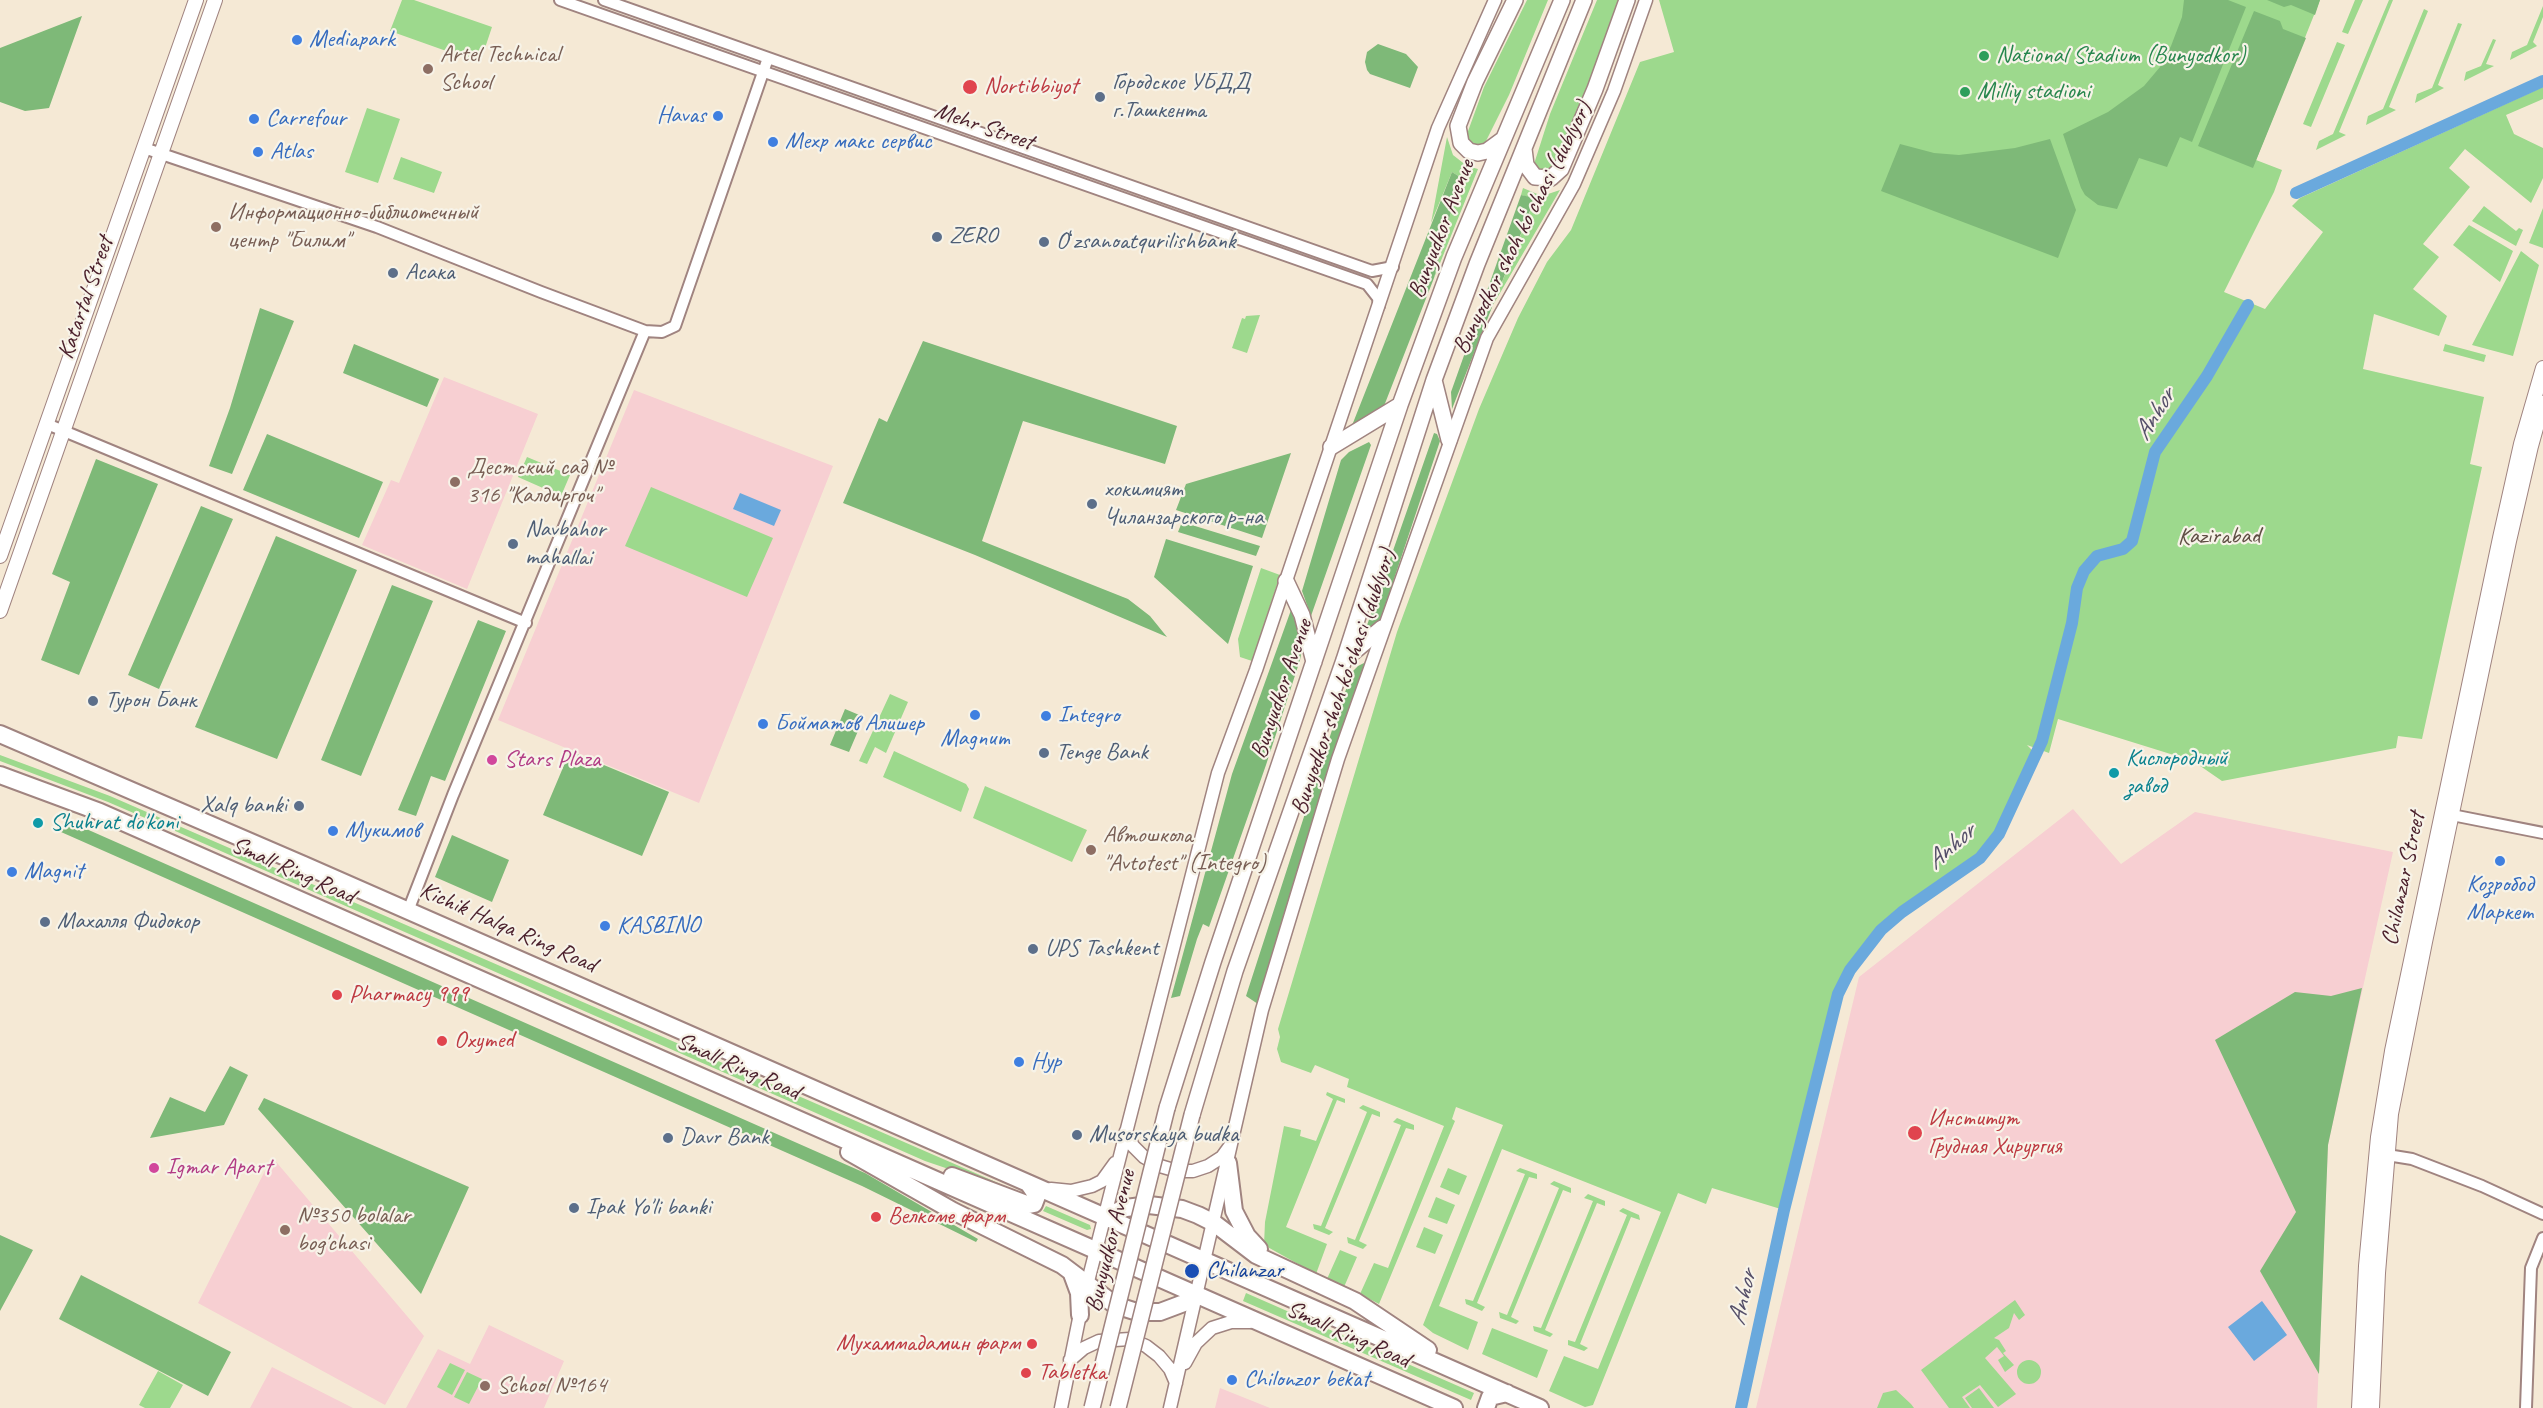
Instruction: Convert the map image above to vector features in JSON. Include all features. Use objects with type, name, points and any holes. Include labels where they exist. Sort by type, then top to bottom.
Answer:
[{"type":"highway","name":"Kichik Halqa Ring Road","points":[[0,734],[408,911]]},
{"type":"highway","name":"Small Ring Road","points":[[5,779],[100,812],[1455,1408]]},
{"type":"highway","name":"Small Ring Road","points":[[408,911],[1540,1408]]},
{"type":"highway","points":[[760,1103],[953,1211],[1040,1252],[1114,1305],[1137,1312],[1171,1310],[1197,1294]]},
{"type":"highway","points":[[1228,1163],[1231,1196],[1239,1225],[1247,1236],[1278,1265]]},
{"type":"highway","points":[[912,1169],[958,1177],[1029,1205],[1034,1204],[1037,1196],[1028,1183]]},
{"type":"highway","points":[[1104,1216],[1133,1206],[1157,1205],[1190,1212],[1214,1223],[1256,1255],[1355,1301],[1465,1375]]},
{"type":"highway","points":[[1072,1273],[1079,1293],[1080,1315]]},
{"type":"highway","points":[[1486,1408],[1487,1402],[1493,1396],[1507,1394]]},
{"type":"main road","name":"Katartal Street","points":[[0,556],[196,0]]},
{"type":"main road","name":"Katartal Street","points":[[0,611],[215,0]]},
{"type":"main road","points":[[1502,140],[1487,151],[1478,153],[1469,151],[1460,139],[1458,126],[1475,82],[1515,0]]},
{"type":"main road","name":"Bunyudkor Avenue","points":[[1092,1408],[1167,1108],[1314,662],[1400,405],[1454,257],[1562,0]]},
{"type":"main road","name":"Bunyudkor Avenue","points":[[1118,1408],[1192,1115],[1235,971],[1344,660],[1434,381],[1477,264],[1584,0]]},
{"type":"main road","points":[[1524,148],[1526,165],[1535,177],[1551,178],[1561,170],[1595,89],[1626,0]]},
{"type":"main road","name":"Chilanzar Street","points":[[2360,1408],[2366,1266],[2382,1155],[2518,454],[2543,368]]},
{"type":"main road","points":[[1434,381],[1449,440]]},
{"type":"main road","name":"Chilanzar Street","points":[[2447,814],[2530,446],[2543,403]]},
{"type":"main road","points":[[1331,447],[1400,405]]},
{"type":"main road","points":[[1286,581],[1302,615],[1314,662]]},
{"type":"main road","points":[[1344,660],[1382,628]]},
{"type":"main road","name":"Chilanzar Street","points":[[2372,1408],[2382,1155]]},
{"type":"street","name":"Mehr Street","points":[[560,0],[1367,284]]},
{"type":"street","name":"Mehr Street","points":[[604,0],[1372,271]]},
{"type":"street","points":[[1061,1408],[1095,1250],[1218,773],[1380,308],[1438,128],[1495,0]]},
{"type":"street","name":"Bunyodkor shoh koʻchasi (dublyor)","points":[[1170,1408],[1262,1010],[1338,759],[1382,628],[1487,338],[1574,184],[1614,91],[1646,0]]},
{"type":"street","points":[[637,27],[643,14]]},
{"type":"street","points":[[144,148],[377,227],[645,331],[662,332],[675,326],[768,58]]},
{"type":"street","points":[[776,76],[781,62]]},
{"type":"street","points":[[981,148],[986,135]]},
{"type":"street","points":[[1003,156],[1008,142]]},
{"type":"street","points":[[1380,308],[1378,297],[1367,284],[1372,271],[1393,267]]},
{"type":"street","points":[[408,911],[453,795],[645,331]]},
{"type":"street","points":[[47,424],[526,623]]},
{"type":"street","points":[[2447,814],[2543,832]]},
{"type":"street","points":[[1125,1136],[1144,1157],[1160,1166],[1177,1171],[1192,1171],[1208,1166],[1222,1157],[1233,1143]]},
{"type":"street","points":[[1028,1183],[1064,1191],[1092,1186],[1101,1181],[1109,1171],[1125,1136]]},
{"type":"street","points":[[2382,1155],[2412,1159],[2482,1186],[2543,1214]]},
{"type":"street","points":[[2526,1408],[2531,1268],[2543,1238]]},
{"type":"street","points":[[1176,1383],[1196,1343],[1206,1331],[1217,1324],[1262,1323]]},
{"type":"street","points":[[1070,1360],[1084,1348],[1099,1341],[1130,1339],[1146,1346],[1159,1356],[1170,1369],[1176,1383]]},
{"type":"shaded area","name":"Дестский сад № 316 \"Калдиргоч\"","points":[[444,377],[538,414],[467,589],[362,545],[391,480],[399,483]]},
{"type":"shaded area","points":[[634,390],[833,466],[699,803],[498,720]]},
{"type":"shaded area","points":[[2073,809],[2121,864],[2195,812],[2393,852],[2328,1145],[2317,1408],[1756,1408],[1859,977]]},
{"type":"shaded area","name":"№350 bolalar bog'chasi","points":[[272,1157],[424,1336],[385,1405],[198,1303]]},
{"type":"shaded area","name":"School №164","points":[[489,1325],[564,1361],[544,1408],[406,1408],[438,1349],[470,1364]]},
{"type":"shaded area","points":[[272,1367],[353,1408],[250,1408]]},
{"type":"shaded area","points":[[1220,1388],[1270,1408],[1215,1408]]},
{"type":"green space","points":[[402,0],[414,0],[492,27],[480,63],[390,31]]},
{"type":"green space","points":[[1527,0],[1548,0],[1509,95],[1485,143],[1475,147],[1468,140],[1467,134],[1484,87]]},
{"type":"green space","points":[[1597,0],[1619,0],[1602,51],[1552,172],[1543,175],[1534,164],[1550,114]]},
{"type":"green space","name":"Kazirabad","points":[[1659,0],[2320,0],[2256,160],[2282,170],[2274,192],[2224,292],[2265,309],[2323,232],[2292,206],[2300,198],[2543,87],[2543,99],[2506,115],[2514,134],[2543,148],[2543,178],[2531,203],[2465,149],[2449,168],[2470,187],[2423,244],[2439,257],[2413,289],[2447,316],[2439,336],[2374,314],[2363,369],[2484,397],[2470,464],[2482,467],[2422,739],[2398,736],[2396,748],[2222,781],[2193,761],[2058,719],[2049,753],[2027,745],[2036,754],[2006,820],[1991,846],[1980,858],[1902,912],[1881,930],[1850,970],[1838,994],[1827,1031],[1784,1210],[1712,1188],[1706,1204],[1678,1193],[1593,1405],[1585,1407],[1549,1391],[1564,1356],[1598,1369],[1661,1212],[1502,1149],[1439,1306],[1478,1322],[1468,1350],[1433,1333],[1423,1325],[1503,1125],[1456,1107],[1452,1119],[1455,1121],[1379,1304],[1360,1294],[1374,1263],[1388,1268],[1444,1126],[1347,1087],[1349,1079],[1315,1065],[1311,1073],[1281,1062],[1277,1049],[1280,1037],[1278,1029],[1397,632],[1479,409],[1518,318],[1547,262],[1571,230],[1640,62],[1674,52]]},
{"type":"green space","points":[[2184,0],[2228,0],[2246,7],[2192,142],[2180,137],[2167,167],[2139,158],[2117,209],[2098,205],[2085,195],[2081,188],[2063,134],[2108,112],[2144,86],[2160,67],[2171,46],[2182,17]]},
{"type":"green space","points":[[2267,0],[2320,0],[2315,15],[2291,5],[2284,7]]},
{"type":"green space","points":[[2355,0],[2363,0],[2348,34],[2342,32]]},
{"type":"green space","points":[[2389,0],[2393,0],[2339,132],[2346,135],[2316,150],[2319,141],[2333,134]]},
{"type":"green space","points":[[2543,6],[2543,17],[2533,42],[2537,46],[2510,60],[2512,52],[2527,45]]},
{"type":"green space","points":[[2424,9],[2428,11],[2389,107],[2396,110],[2366,125],[2368,116],[2383,109]]},
{"type":"green space","points":[[2254,11],[2280,21],[2283,29],[2306,38],[2253,168],[2198,146]]},
{"type":"green space","points":[[82,16],[49,108],[25,111],[0,102],[0,48]]},
{"type":"green space","points":[[2458,23],[2462,24],[2438,85],[2444,88],[2415,103],[2417,94],[2432,88]]},
{"type":"green space","points":[[2493,39],[2496,40],[2486,64],[2494,66],[2464,81],[2466,72],[2481,66]]},
{"type":"green space","points":[[2337,42],[2345,45],[2311,127],[2303,124]]},
{"type":"green space","points":[[1378,44],[1406,54],[1418,67],[1410,88],[1370,74],[1367,70],[1365,62],[1367,52]]},
{"type":"green space","points":[[367,108],[400,119],[378,183],[345,172]]},
{"type":"green space","points":[[1447,137],[1453,155],[1467,166],[1478,169],[1434,278],[1460,177],[1452,172],[1431,223]]},
{"type":"green space","points":[[2050,139],[2076,210],[2058,258],[1881,191],[1900,144],[1934,153],[1959,155],[2015,148]]},
{"type":"green space","points":[[401,157],[442,172],[434,193],[393,179]]},
{"type":"green space","points":[[1452,172],[1460,177],[1434,278],[1384,406],[1351,428]]},
{"type":"green space","points":[[1523,188],[1542,196],[1560,190],[1493,305],[1535,199],[1521,195]]},
{"type":"green space","points":[[1521,195],[1535,198],[1452,409],[1451,392]]},
{"type":"green space","points":[[2484,206],[2516,231],[2519,228],[2523,230],[2516,246],[2472,221]]},
{"type":"green space","points":[[2543,208],[2543,248],[2529,243]]},
{"type":"green space","points":[[2469,225],[2513,251],[2500,282],[2453,245]]},
{"type":"green space","points":[[2521,251],[2539,265],[2513,356],[2472,345]]},
{"type":"green space","points":[[260,308],[294,321],[232,474],[209,466],[230,408]]},
{"type":"green space","points":[[1260,315],[1247,353],[1232,348],[1242,318]]},
{"type":"green space","points":[[923,341],[1177,426],[1165,464],[1023,421],[982,541],[1128,599],[1150,616],[1167,637],[975,555],[843,503],[879,418],[887,422]]},
{"type":"green space","points":[[354,344],[439,379],[427,407],[343,373]]},
{"type":"green space","points":[[2445,344],[2486,355],[2484,362],[2443,351]]},
{"type":"green space","points":[[1434,433],[1440,441],[1380,621],[1365,631]]},
{"type":"green space","points":[[267,434],[383,482],[359,538],[243,490]]},
{"type":"green space","points":[[1369,442],[1371,445],[1311,616],[1302,591],[1341,460],[1349,452]]},
{"type":"green space","points":[[1291,453],[1262,538],[1176,510],[1186,484]]},
{"type":"green space","points":[[527,457],[570,475],[561,496],[518,477]]},
{"type":"green space","points":[[96,459],[158,484],[79,675],[41,660],[70,582],[52,574]]},
{"type":"green space","points":[[651,487],[773,538],[747,597],[625,546]]},
{"type":"green space","points":[[201,506],[233,519],[159,689],[128,675]]},
{"type":"green space","points":[[1182,522],[1260,546],[1256,556],[1178,532]]},
{"type":"green space","points":[[276,536],[357,570],[277,759],[195,727]]},
{"type":"green space","points":[[1166,539],[1253,566],[1228,644],[1154,577]]},
{"type":"green space","points":[[1261,568],[1280,575],[1252,661],[1240,657],[1238,639]]},
{"type":"green space","points":[[392,585],[433,601],[361,776],[321,760]]},
{"type":"green space","points":[[1291,610],[1303,644],[1300,660],[1209,927],[1203,924],[1180,996],[1171,998],[1232,774]]},
{"type":"green space","points":[[478,620],[506,631],[445,781],[431,776],[416,816],[398,810]]},
{"type":"green space","points":[[1366,662],[1261,1006],[1246,996],[1352,672]]},
{"type":"green space","points":[[890,694],[908,702],[886,753],[875,747],[867,764],[859,761]]},
{"type":"green space","points":[[845,709],[864,717],[849,752],[830,745]]},
{"type":"green space","points":[[570,751],[669,792],[642,856],[543,815]]},
{"type":"green space","points":[[894,751],[966,784],[969,789],[961,812],[883,777]]},
{"type":"green space","points":[[0,755],[110,796],[1028,1196],[925,1161],[173,830],[108,802],[0,761]]},
{"type":"green space","points":[[985,786],[1087,830],[1072,862],[973,818]]},
{"type":"green space","points":[[66,820],[865,1173],[978,1239],[976,1242],[862,1186],[61,832]]},
{"type":"green space","points":[[452,835],[509,860],[492,902],[435,877]]},
{"type":"green space","points":[[2362,988],[2328,1145],[2319,1374],[2260,1271],[2296,1212],[2215,1040],[2295,992],[2331,996]]},
{"type":"green space","points":[[230,1066],[248,1075],[224,1125],[150,1138],[170,1097],[205,1112]]},
{"type":"green space","points":[[1327,1092],[1345,1099],[1345,1103],[1337,1100],[1286,1227],[1327,1244],[1316,1274],[1264,1245],[1265,1222],[1284,1126],[1301,1130],[1300,1136],[1316,1141],[1333,1099],[1326,1095]]},
{"type":"green space","points":[[264,1098],[469,1187],[421,1294],[258,1109]]},
{"type":"green space","points":[[1363,1105],[1380,1112],[1380,1117],[1372,1114],[1325,1228],[1333,1232],[1329,1235],[1314,1229],[1313,1224],[1321,1226],[1367,1112],[1359,1108]]},
{"type":"green space","points":[[1397,1118],[1414,1125],[1414,1130],[1406,1128],[1359,1241],[1367,1245],[1363,1249],[1348,1243],[1347,1237],[1355,1240],[1401,1125],[1393,1122]]},
{"type":"green space","points":[[1448,1168],[1467,1176],[1459,1195],[1440,1187]]},
{"type":"green space","points":[[1520,1168],[1537,1174],[1537,1179],[1529,1177],[1477,1303],[1485,1307],[1482,1311],[1466,1304],[1465,1299],[1473,1301],[1525,1174],[1516,1171]]},
{"type":"green space","points":[[1554,1181],[1571,1188],[1571,1193],[1563,1190],[1511,1317],[1519,1321],[1516,1324],[1500,1318],[1499,1312],[1507,1315],[1559,1188],[1550,1184]]},
{"type":"green space","points":[[1588,1194],[1605,1201],[1605,1206],[1597,1203],[1545,1330],[1553,1334],[1550,1337],[1534,1331],[1533,1326],[1541,1328],[1593,1201],[1584,1198]]},
{"type":"green space","points":[[1436,1197],[1455,1205],[1447,1224],[1428,1217]]},
{"type":"green space","points":[[1046,1206],[1090,1225],[1091,1229],[1087,1230],[1043,1211]]},
{"type":"green space","points":[[1623,1208],[1639,1215],[1640,1220],[1631,1217],[1580,1344],[1588,1348],[1584,1351],[1568,1345],[1568,1340],[1575,1342],[1627,1215],[1619,1211]]},
{"type":"green space","points":[[1424,1227],[1443,1235],[1435,1254],[1416,1247]]},
{"type":"green space","points":[[0,1235],[33,1250],[0,1311]]},
{"type":"green space","points":[[1340,1250],[1357,1257],[1344,1287],[1327,1279]]},
{"type":"green space","points":[[81,1275],[231,1352],[208,1396],[59,1319]]},
{"type":"green space","points":[[1246,1293],[1474,1393],[1471,1400],[1243,1301]]},
{"type":"green space","points":[[2015,1300],[2025,1315],[2019,1320],[2014,1313],[2009,1328],[1994,1338],[1999,1340],[2006,1351],[2003,1353],[2014,1365],[2005,1372],[1998,1360],[2004,1356],[1997,1347],[1985,1358],[2016,1394],[1998,1407],[1980,1385],[1962,1397],[1970,1408],[1949,1408],[1921,1370]]},
{"type":"green space","points":[[1492,1328],[1548,1350],[1537,1378],[1482,1354]]},
{"type":"green space","points":[[2029,1360],[2037,1364],[2041,1372],[2037,1380],[2029,1384],[2021,1380],[2017,1372],[2021,1364]]},
{"type":"green space","points":[[450,1363],[465,1370],[452,1395],[437,1387]]},
{"type":"green space","points":[[158,1371],[183,1385],[170,1408],[145,1408],[139,1405]]},
{"type":"green space","points":[[467,1372],[482,1379],[469,1404],[454,1397]]},
{"type":"green space","points":[[1979,1388],[1994,1408],[1972,1408],[1965,1398]]},
{"type":"green space","points":[[1896,1390],[1914,1408],[1877,1408],[1883,1393]]},
{"type":"water","points":[[740,493],[781,510],[774,526],[733,509]]},
{"type":"water","points":[[2262,1301],[2287,1335],[2254,1361],[2228,1327]]},
{"type":"waterway","name":"Anhor","points":[[2296,193],[2543,81]]},
{"type":"waterway","name":"Anhor","points":[[1741,1408],[1784,1210],[1838,994],[1850,970],[1881,930],[1902,912],[1980,858],[1999,834],[2042,741],[2072,623],[2077,588],[2084,571],[2097,556],[2123,549],[2132,541],[2155,452],[2207,376],[2248,305]]},
{"type":"place","name":"Mediapark","points":[[297,40]]},
{"type":"place","name":"National Stadium (Bunyodkor)","points":[[1984,56]]},
{"type":"place","name":"Artel Technical School","points":[[428,69]]},
{"type":"place","name":"Nortibbiyot","points":[[970,87]]},
{"type":"place","name":"Milliy stadioni","points":[[1965,92]]},
{"type":"place","name":"Городское УБДД г.Ташкента","points":[[1100,97]]},
{"type":"place","name":"Havas","points":[[718,116]]},
{"type":"place","name":"Carrefour","points":[[254,119]]},
{"type":"place","name":"Мехр макс сервис","points":[[773,142]]},
{"type":"place","name":"Atlas","points":[[258,152]]},
{"type":"place","name":"Информационно-библиотечный центр \"Билим\"","points":[[216,227]]},
{"type":"place","name":"ZERO","points":[[937,237]]},
{"type":"place","name":"Oʻzsanoatqurilishbank","points":[[1044,242]]},
{"type":"place","name":"Асака","points":[[393,273]]},
{"type":"place","name":"Дестский сад № 316 \"Калдиргоч\"","points":[[455,482]]},
{"type":"place","name":"хокимият Чиланзарского р-на","points":[[1092,504]]},
{"type":"place","name":"Navbahor mahallai","points":[[513,544]]},
{"type":"place","name":"Турон Банк","points":[[93,701]]},
{"type":"place","name":"Magnum","points":[[975,715]]},
{"type":"place","name":"Integro","points":[[1046,716]]},
{"type":"place","name":"Бойматов Алишер","points":[[763,724]]},
{"type":"place","name":"Tenge Bank","points":[[1044,753]]},
{"type":"place","name":"Stars Plaza","points":[[492,760]]},
{"type":"place","name":"Кислородный завод","points":[[2114,773]]},
{"type":"place","name":"Xalq banki","points":[[299,806]]},
{"type":"place","name":"Shuhrat do'koni","points":[[38,823]]},
{"type":"place","name":"Мукимов","points":[[333,831]]},
{"type":"place","name":"Автошкола \"Avtotest\" (Integro)","points":[[1091,850]]},
{"type":"place","name":"Козробод Маркет","points":[[2500,861]]},
{"type":"place","name":"Magnit","points":[[12,872]]},
{"type":"place","name":"Махалля Фидокор","points":[[45,922]]},
{"type":"place","name":"KASBINO","points":[[605,926]]},
{"type":"place","name":"UPS Tashkent","points":[[1033,949]]},
{"type":"place","name":"Pharmacy 999","points":[[337,995]]},
{"type":"place","name":"Oxymed","points":[[442,1041]]},
{"type":"place","name":"Нур","points":[[1019,1062]]},
{"type":"place","name":"Институт Грудная Хирургия","points":[[1915,1133]]},
{"type":"place","name":"Musorskaya budka","points":[[1077,1135]]},
{"type":"place","name":"Davr Bank","points":[[668,1138]]},
{"type":"place","name":"Igmar Apart","points":[[154,1168]]},
{"type":"place","name":"Ipak Yo'li banki","points":[[574,1208]]},
{"type":"place","name":"Велкоме фарм","points":[[876,1217]]},
{"type":"place","name":"№350 bolalar bog'chasi","points":[[285,1230]]},
{"type":"place","name":"Chilanzar","points":[[1192,1271]]},
{"type":"place","name":"Мухаммадамин фарм","points":[[1032,1344]]},
{"type":"place","name":"Tabletka","points":[[1026,1373]]},
{"type":"place","name":"Chilonzor bekat","points":[[1232,1380]]},
{"type":"place","name":"School №164","points":[[485,1386]]}]
